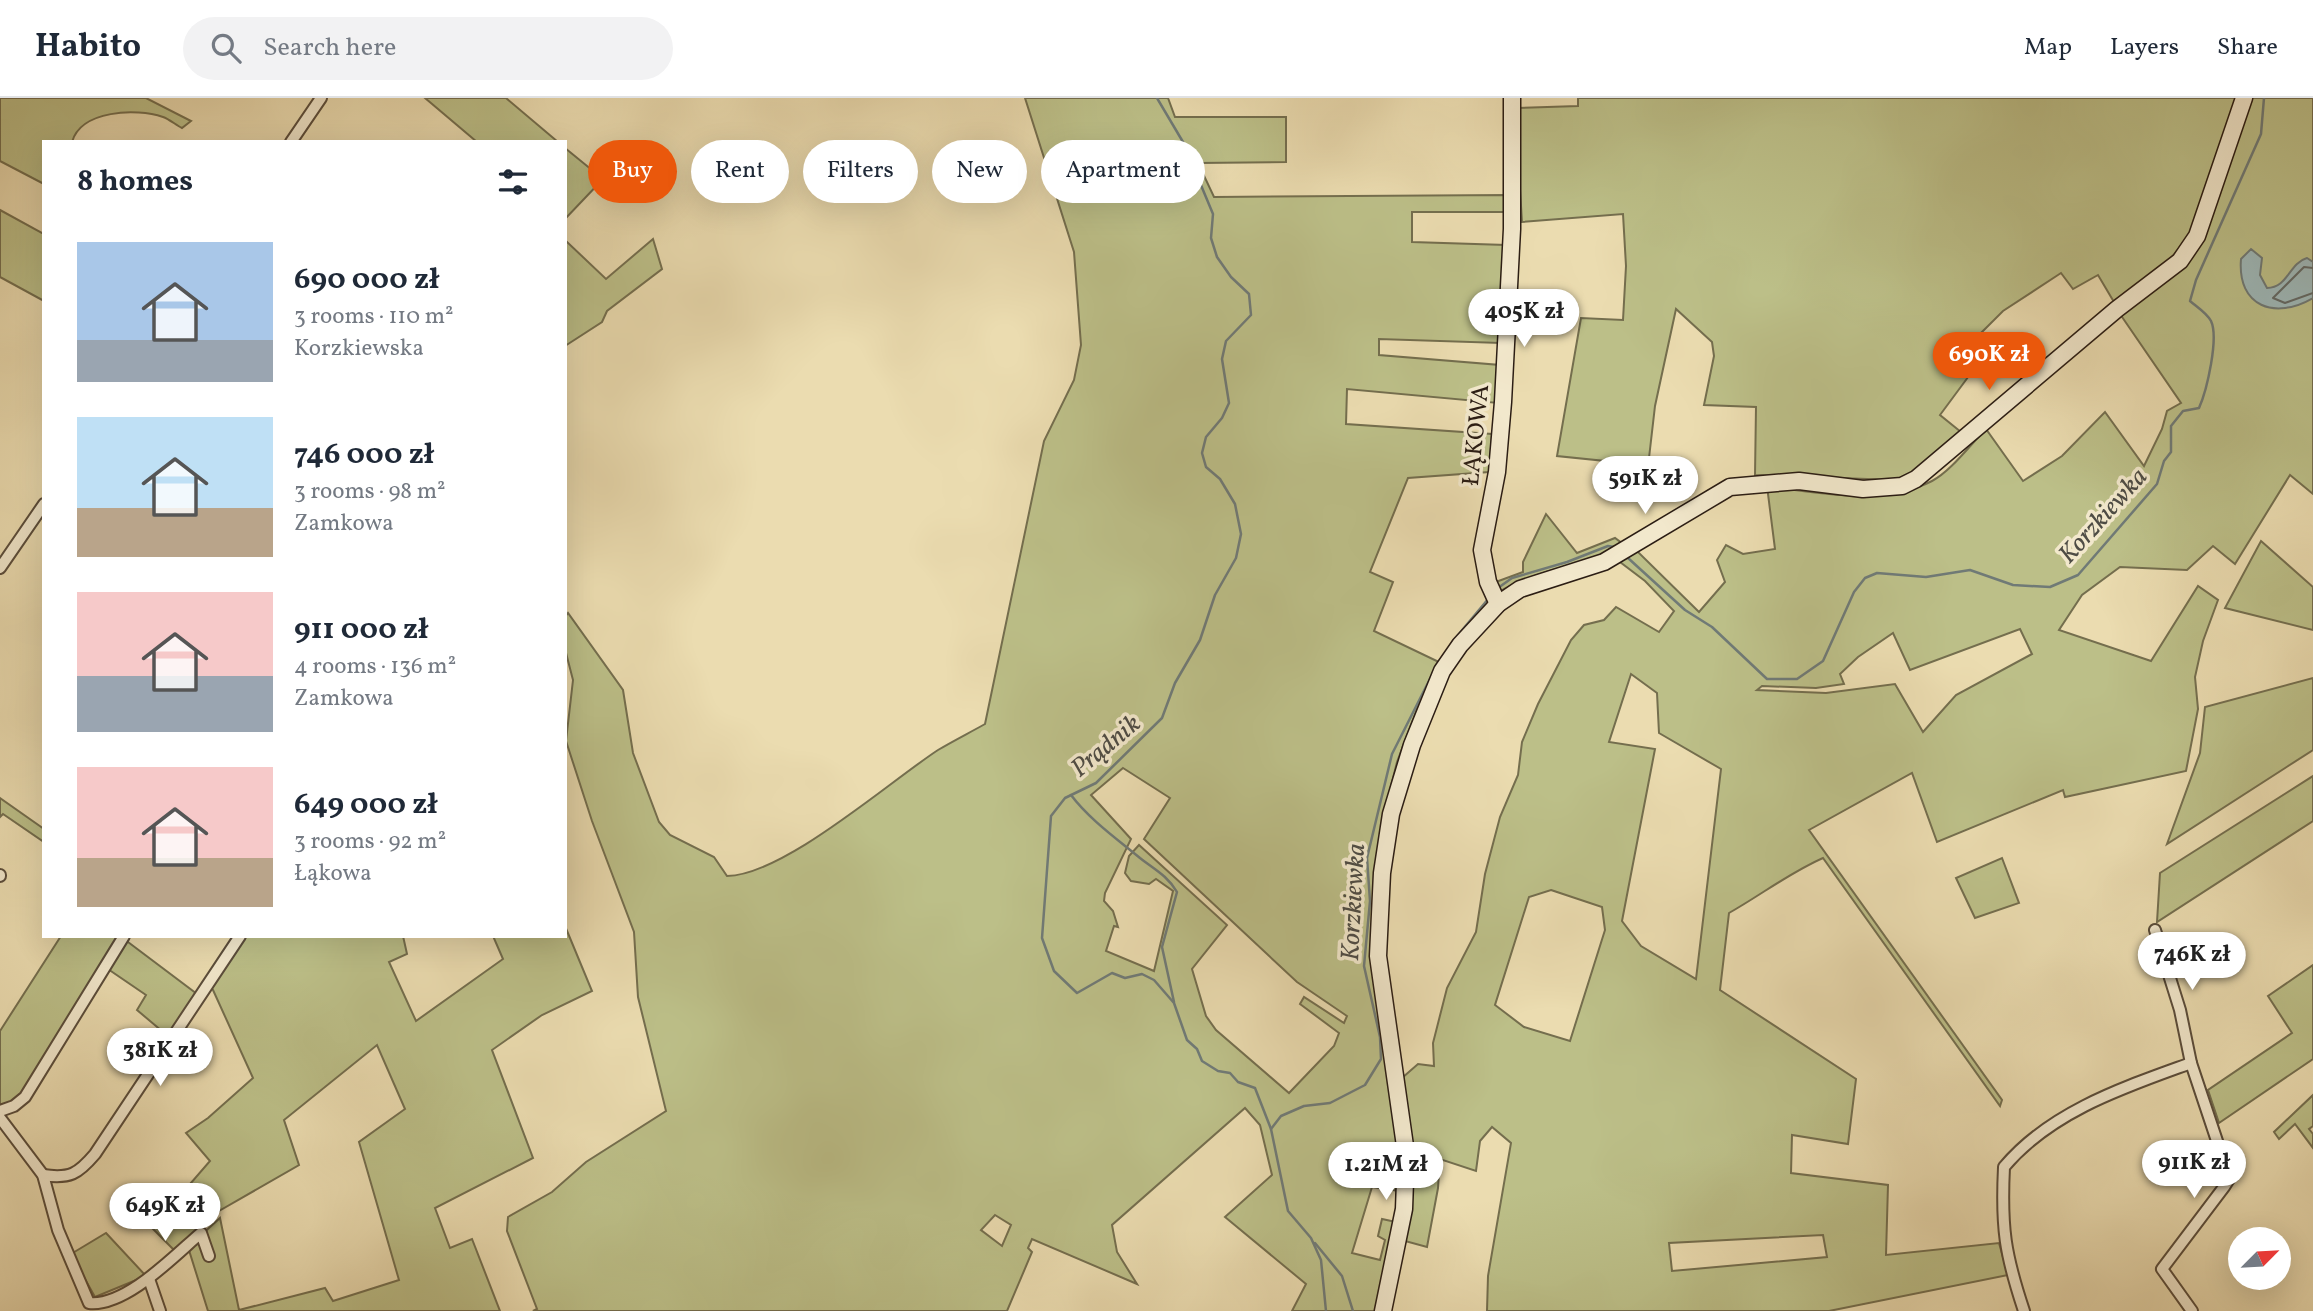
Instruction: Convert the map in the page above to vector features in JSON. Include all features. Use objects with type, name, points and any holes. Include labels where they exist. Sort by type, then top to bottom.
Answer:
[{"type":"street","points":[[292,140],[321,98]]},
{"type":"street","name":"ŁĄKOWA","points":[[1498,604],[1488,582],[1482,550],[1497,472],[1503,393],[1512,229],[1511,98]]},
{"type":"street","points":[[1383,1311],[1404,1209],[1406,1153],[1400,1092],[1378,956],[1382,873],[1391,814],[1412,745],[1443,671],[1460,645],[1498,604],[1536,582],[1604,562],[1730,487],[1799,481],[1863,489],[1887,488],[1902,486],[1930,470],[1984,419],[2117,309],[2180,261],[2197,236],[2244,98]]},
{"type":"street","points":[[0,568],[42,507]]},
{"type":"street","points":[[2155,930],[2180,1010],[2191,1063],[2231,1176],[2162,1269],[2192,1311]]},
{"type":"street","points":[[0,1111],[15,1106],[25,1097],[123,938]]},
{"type":"street","points":[[43,1175],[66,1178],[80,1172],[95,1154],[239,938]]},
{"type":"street","points":[[2024,1311],[2004,1249],[2004,1167],[2050,1129],[2090,1102],[2191,1063]]},
{"type":"street","points":[[0,1118],[43,1175],[58,1230],[89,1303],[117,1296],[149,1279],[201,1233],[209,1256]]},
{"type":"street","points":[[149,1279],[160,1311]]},
{"type":"green space","points":[[0,98],[146,98],[191,121],[182,128],[152,114],[111,114],[86,123],[77,131],[73,140],[42,140],[42,183],[0,161]]},
{"type":"green space","points":[[425,98],[506,98],[556,140],[475,140]]},
{"type":"green space","points":[[1025,98],[1168,98],[1175,117],[1286,117],[1286,162],[1205,163],[1205,140],[1041,140],[1041,148]]},
{"type":"green space","points":[[1578,98],[2239,98],[2189,235],[2165,266],[2114,302],[2098,275],[2073,289],[2061,273],[2003,311],[1977,337],[1977,365],[1940,415],[1961,432],[1923,467],[1895,480],[1755,475],[1756,407],[1704,405],[1714,356],[1712,342],[1676,309],[1655,406],[1646,484],[1604,480],[1605,461],[1557,456],[1581,318],[1623,320],[1626,266],[1623,214],[1522,222],[1515,108],[1578,106]]},
{"type":"green space","points":[[2250,98],[2313,98],[2313,494],[2290,475],[2235,564],[2213,546],[2187,570],[2120,567],[2082,595],[2059,630],[2151,661],[2198,586],[2218,600],[2203,641],[2195,677],[2198,709],[2186,771],[2065,797],[2063,790],[1937,842],[1912,773],[1809,830],[2002,1100],[2000,1106],[1823,858],[1798,870],[1729,913],[1720,990],[1856,1079],[1848,1144],[1792,1135],[1791,1173],[1888,1185],[1886,1255],[1999,1243],[2008,1275],[1829,1311],[1487,1311],[1488,1276],[1511,1143],[1492,1127],[1480,1141],[1476,1171],[1440,1159],[1438,1188],[1427,1247],[1405,1241],[1402,1078],[1418,1064],[1434,1066],[1433,1043],[1447,988],[1476,932],[1485,874],[1500,817],[1518,775],[1522,742],[1571,640],[1584,625],[1604,620],[1616,607],[1659,632],[1674,611],[1645,581],[1620,562],[1636,550],[1699,612],[1725,582],[1717,560],[1726,545],[1743,554],[1775,549],[1767,486],[1851,496],[1913,489],[1946,471],[1986,429],[2023,481],[2062,456],[2105,412],[2144,466],[2162,429],[2167,411],[2181,403],[2120,314],[2186,259]],"holes":[[[2020,629],[2032,654],[1956,695],[1923,732],[1895,684],[1826,693],[1757,690],[1762,686],[1816,688],[1844,684],[1840,674],[1858,657],[1893,633],[1910,670]],[[1631,674],[1657,693],[1659,733],[1721,769],[1696,979],[1641,946],[1622,921],[1655,749],[1609,742]],[[1551,890],[1602,907],[1605,930],[1570,1041],[1524,1027],[1495,1005],[1529,897]],[[1823,1235],[1827,1257],[1672,1271],[1669,1243]]]},
{"type":"green space","points":[[567,150],[588,167],[588,195],[567,217]]},
{"type":"green space","points":[[1205,178],[1214,197],[1507,195],[1507,212],[1412,212],[1412,242],[1506,245],[1501,343],[1379,339],[1379,355],[1500,365],[1498,403],[1347,389],[1346,424],[1492,434],[1489,472],[1408,478],[1370,572],[1393,582],[1374,631],[1441,663],[1417,709],[1397,762],[1382,822],[1372,941],[1403,1151],[1400,1191],[1372,1187],[1352,1253],[1380,1260],[1385,1240],[1378,1236],[1382,1219],[1396,1222],[1379,1311],[1292,1311],[1306,1284],[1225,1217],[1272,1175],[1260,1125],[1245,1108],[1112,1225],[1117,1252],[1137,1284],[1032,1239],[1028,1248],[1032,1252],[1007,1311],[533,1311],[537,1309],[507,1231],[508,1217],[552,1192],[586,1162],[666,1111],[638,997],[634,932],[592,821],[567,744],[573,680],[567,657],[567,614],[623,690],[633,753],[659,822],[670,835],[714,857],[727,876],[750,872],[777,860],[836,825],[938,750],[985,724],[1044,441],[1074,380],[1081,345],[1074,252],[1058,203],[1205,203]],"holes":[[[1123,768],[1170,798],[1144,839],[1297,982],[1347,1016],[1344,1023],[1304,997],[1300,1004],[1339,1033],[1334,1046],[1289,1093],[1216,1030],[1206,1016],[1192,969],[1227,925],[1139,845],[1129,856],[1125,873],[1131,881],[1149,884],[1156,879],[1173,891],[1154,971],[1106,951],[1114,926],[1118,927],[1113,911],[1104,901],[1105,893],[1131,839],[1091,795]],[[995,1215],[1011,1225],[1002,1246],[981,1230]]]},
{"type":"green space","points":[[0,210],[42,233],[42,300],[0,277]]},
{"type":"green space","points":[[653,239],[662,269],[607,311],[602,322],[567,345],[567,242],[606,279]]},
{"type":"green space","points":[[1546,514],[1577,553],[1615,538],[1623,544],[1593,558],[1529,578],[1499,592],[1493,583],[1523,572],[1523,562]]},
{"type":"green space","points":[[2261,541],[2313,587],[2313,630],[2225,608]]},
{"type":"green space","points":[[2313,678],[2313,750],[2167,844],[2200,753],[2205,707]]},
{"type":"green space","points":[[2313,776],[2313,821],[2157,922],[2160,873]]},
{"type":"green space","points":[[0,798],[42,828],[42,841],[3,814],[0,817]]},
{"type":"green space","points":[[2002,858],[2019,903],[1975,918],[1956,878]]},
{"type":"green space","points":[[567,931],[592,991],[542,1015],[492,1050],[533,1158],[435,1208],[450,1248],[472,1239],[500,1311],[208,1311],[188,1247],[220,1218],[239,1310],[325,1288],[333,1301],[399,1280],[359,1142],[405,1109],[377,1045],[284,1120],[299,1165],[219,1211],[175,1251],[152,1228],[210,1161],[186,1133],[208,1118],[253,1078],[213,990],[204,983],[236,938],[403,938],[407,954],[389,962],[416,1021],[503,959],[494,938],[567,938]]},
{"type":"green space","points":[[60,938],[119,938],[25,1093],[12,1104],[0,1107],[0,1031]]},
{"type":"green space","points":[[124,939],[197,994],[169,1037],[137,1010],[146,995],[105,967]]},
{"type":"green space","points":[[2313,965],[2313,1059],[2219,1123],[2208,1090],[2292,1033],[2268,996]]},
{"type":"green space","points":[[2313,1095],[2313,1126],[2309,1129],[2313,1134],[2313,1148],[2295,1124],[2279,1139],[2274,1132]]},
{"type":"green space","points":[[106,1233],[146,1276],[95,1297],[71,1254]]},
{"type":"water","points":[[2251,249],[2262,258],[2260,275],[2267,288],[2280,284],[2301,261],[2307,258],[2313,262],[2313,298],[2299,305],[2272,308],[2261,305],[2252,298],[2241,275],[2241,259]]},
{"type":"waterway","name":"Prądnik","points":[[1157,98],[1183,142],[1213,214],[1211,238],[1217,257],[1231,277],[1249,294],[1251,315],[1226,341],[1222,359],[1229,403],[1222,418],[1206,437],[1202,453],[1206,467],[1220,479],[1235,504],[1241,534],[1236,558],[1215,595],[1200,640],[1175,683],[1162,718],[1096,783],[1065,798],[1051,816],[1042,938],[1054,971],[1077,993],[1112,973],[1125,978],[1142,974],[1154,980],[1174,1003],[1187,1040],[1197,1049],[1202,1061],[1218,1071],[1230,1073],[1238,1082],[1255,1088],[1271,1129],[1288,1211],[1311,1238],[1321,1260],[1326,1311]]},
{"type":"waterway","name":"Korzkiewka","points":[[1628,558],[1685,610],[1712,627],[1767,679],[1797,679],[1823,661],[1854,592],[1865,578],[1877,573],[1926,577],[1970,570],[2013,585],[2050,587],[2078,575],[2157,484],[2164,461],[2171,452],[2171,426],[2183,411],[2199,408],[2211,364],[2214,339],[2211,321],[2190,301],[2196,280],[2261,134],[2264,98]]},
{"type":"waterway","name":"Korzkiewka","points":[[1498,588],[1512,578],[1567,562],[1608,546],[1615,547]]},
{"type":"waterway","name":"Korzkiewka","points":[[1453,641],[1489,598]]},
{"type":"waterway","name":"Korzkiewka","points":[[1271,1129],[1281,1116],[1304,1106],[1330,1103],[1365,1085],[1381,1059],[1380,1037],[1364,966],[1370,901],[1367,858],[1392,754],[1436,667]]},
{"type":"waterway","points":[[1071,795],[1104,828],[1165,877],[1177,892],[1162,947],[1174,1002]]},
{"type":"waterway","points":[[1315,1243],[1342,1276],[1353,1311]]}]
